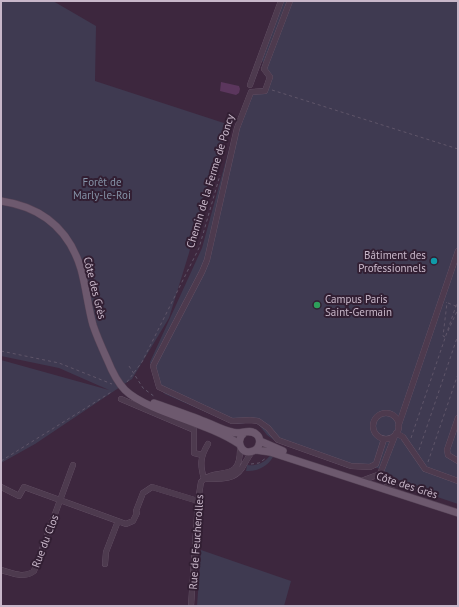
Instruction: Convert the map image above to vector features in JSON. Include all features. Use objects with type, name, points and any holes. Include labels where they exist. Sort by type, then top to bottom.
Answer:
[{"type":"main road","name":"Côte des Grès","points":[[1,201],[20,205],[35,211],[58,227],[66,236],[81,269],[94,326],[112,372],[125,390],[139,400],[223,435],[240,445]]},
{"type":"main road","name":"Côte des Grès","points":[[112,372],[124,385],[137,395],[233,433],[244,433]]},
{"type":"main road","points":[[248,431],[254,432],[259,438],[260,441],[258,447],[254,451],[246,452],[240,445],[240,438],[244,433],[248,431]]},
{"type":"main road","name":"Côte des Grès","points":[[260,441],[350,477],[458,513]]},
{"type":"main road","name":"Côte des Grès","points":[[254,451],[270,452],[350,477]]},
{"type":"street","points":[[250,85],[281,1]]},
{"type":"street","points":[[290,1],[264,69],[270,77],[267,86],[265,90],[251,92],[237,128],[202,272],[153,366],[160,387],[232,420],[258,421],[268,428],[278,440],[351,466],[370,467],[376,464],[384,439]]},
{"type":"street","points":[[361,481],[380,474],[444,302],[458,251]]},
{"type":"street","points":[[121,399],[194,430],[194,453],[202,455]]},
{"type":"street","points":[[382,414],[391,415],[397,420],[397,430],[391,438],[384,439],[377,436],[373,429],[374,422],[377,417],[382,414]]},
{"type":"street","points":[[458,418],[447,450],[448,455],[458,461]]},
{"type":"street","points":[[397,430],[426,469],[458,480]]},
{"type":"street","name":"Rue de Feucherolles","points":[[205,479],[201,471],[202,455],[208,444]]},
{"type":"street","name":"Rue de Feucherolles","points":[[191,606],[198,501],[201,482],[209,476],[228,473],[236,467],[240,461],[240,445]]},
{"type":"street","name":"Rue de Feucherolles","points":[[205,479],[223,479],[231,477],[238,473],[254,451]]},
{"type":"street","name":"Rue du Clos","points":[[1,570],[23,575],[29,575],[34,571],[73,465]]},
{"type":"street","points":[[380,474],[394,492]]},
{"type":"street","name":"Rue du Clos","points":[[1,487],[19,496],[24,487],[118,521]]},
{"type":"street","points":[[105,564],[106,552],[118,521],[126,524],[133,521],[143,493],[152,487],[198,501]]},
{"type":"path","points":[[267,86],[273,91],[458,149]]},
{"type":"path","name":"Chemin de la Ferme de Poncy","points":[[124,385],[142,362],[199,248],[221,173]]},
{"type":"path","points":[[409,446],[445,337],[457,307],[458,300]]},
{"type":"path","points":[[445,337],[443,336],[444,302],[457,307]]},
{"type":"path","points":[[445,337],[457,307]]},
{"type":"path","points":[[417,457],[458,335]]},
{"type":"path","points":[[1,351],[59,363],[116,386]]},
{"type":"path","points":[[426,469],[458,374]]},
{"type":"path","points":[[1,461],[113,391]]},
{"type":"path","points":[[247,463],[259,463],[268,457]]},
{"type":"green space","name":"Forêt de Marly-le-Roi","points":[[1,1],[53,1],[96,26],[95,81],[230,125],[204,195],[189,253],[169,318],[132,379],[35,444],[1,463],[1,360],[109,390],[59,368],[1,356]]},
{"type":"green space","name":"Campus Paris Saint-Germain","points":[[283,1],[458,1],[458,504],[411,488],[388,473],[377,468],[348,468],[274,440],[267,435],[259,425],[252,422],[238,424],[226,421],[165,394],[161,391],[154,380],[150,362],[202,248],[231,142],[249,90],[265,88],[267,78],[261,69],[263,62],[261,60]]},
{"type":"green space","points":[[271,454],[274,455],[272,459],[262,468],[246,471],[247,465],[260,463],[266,460]]},
{"type":"green space","points":[[201,550],[291,581],[284,606],[197,606]]},
{"type":"shaded area","points":[[221,82],[239,86],[239,93],[236,95],[220,91]]},
{"type":"place","name":"Bâtiment des Professionnels","points":[[434,261]]},
{"type":"place","name":"Campus Paris Saint-Germain","points":[[317,305]]}]
